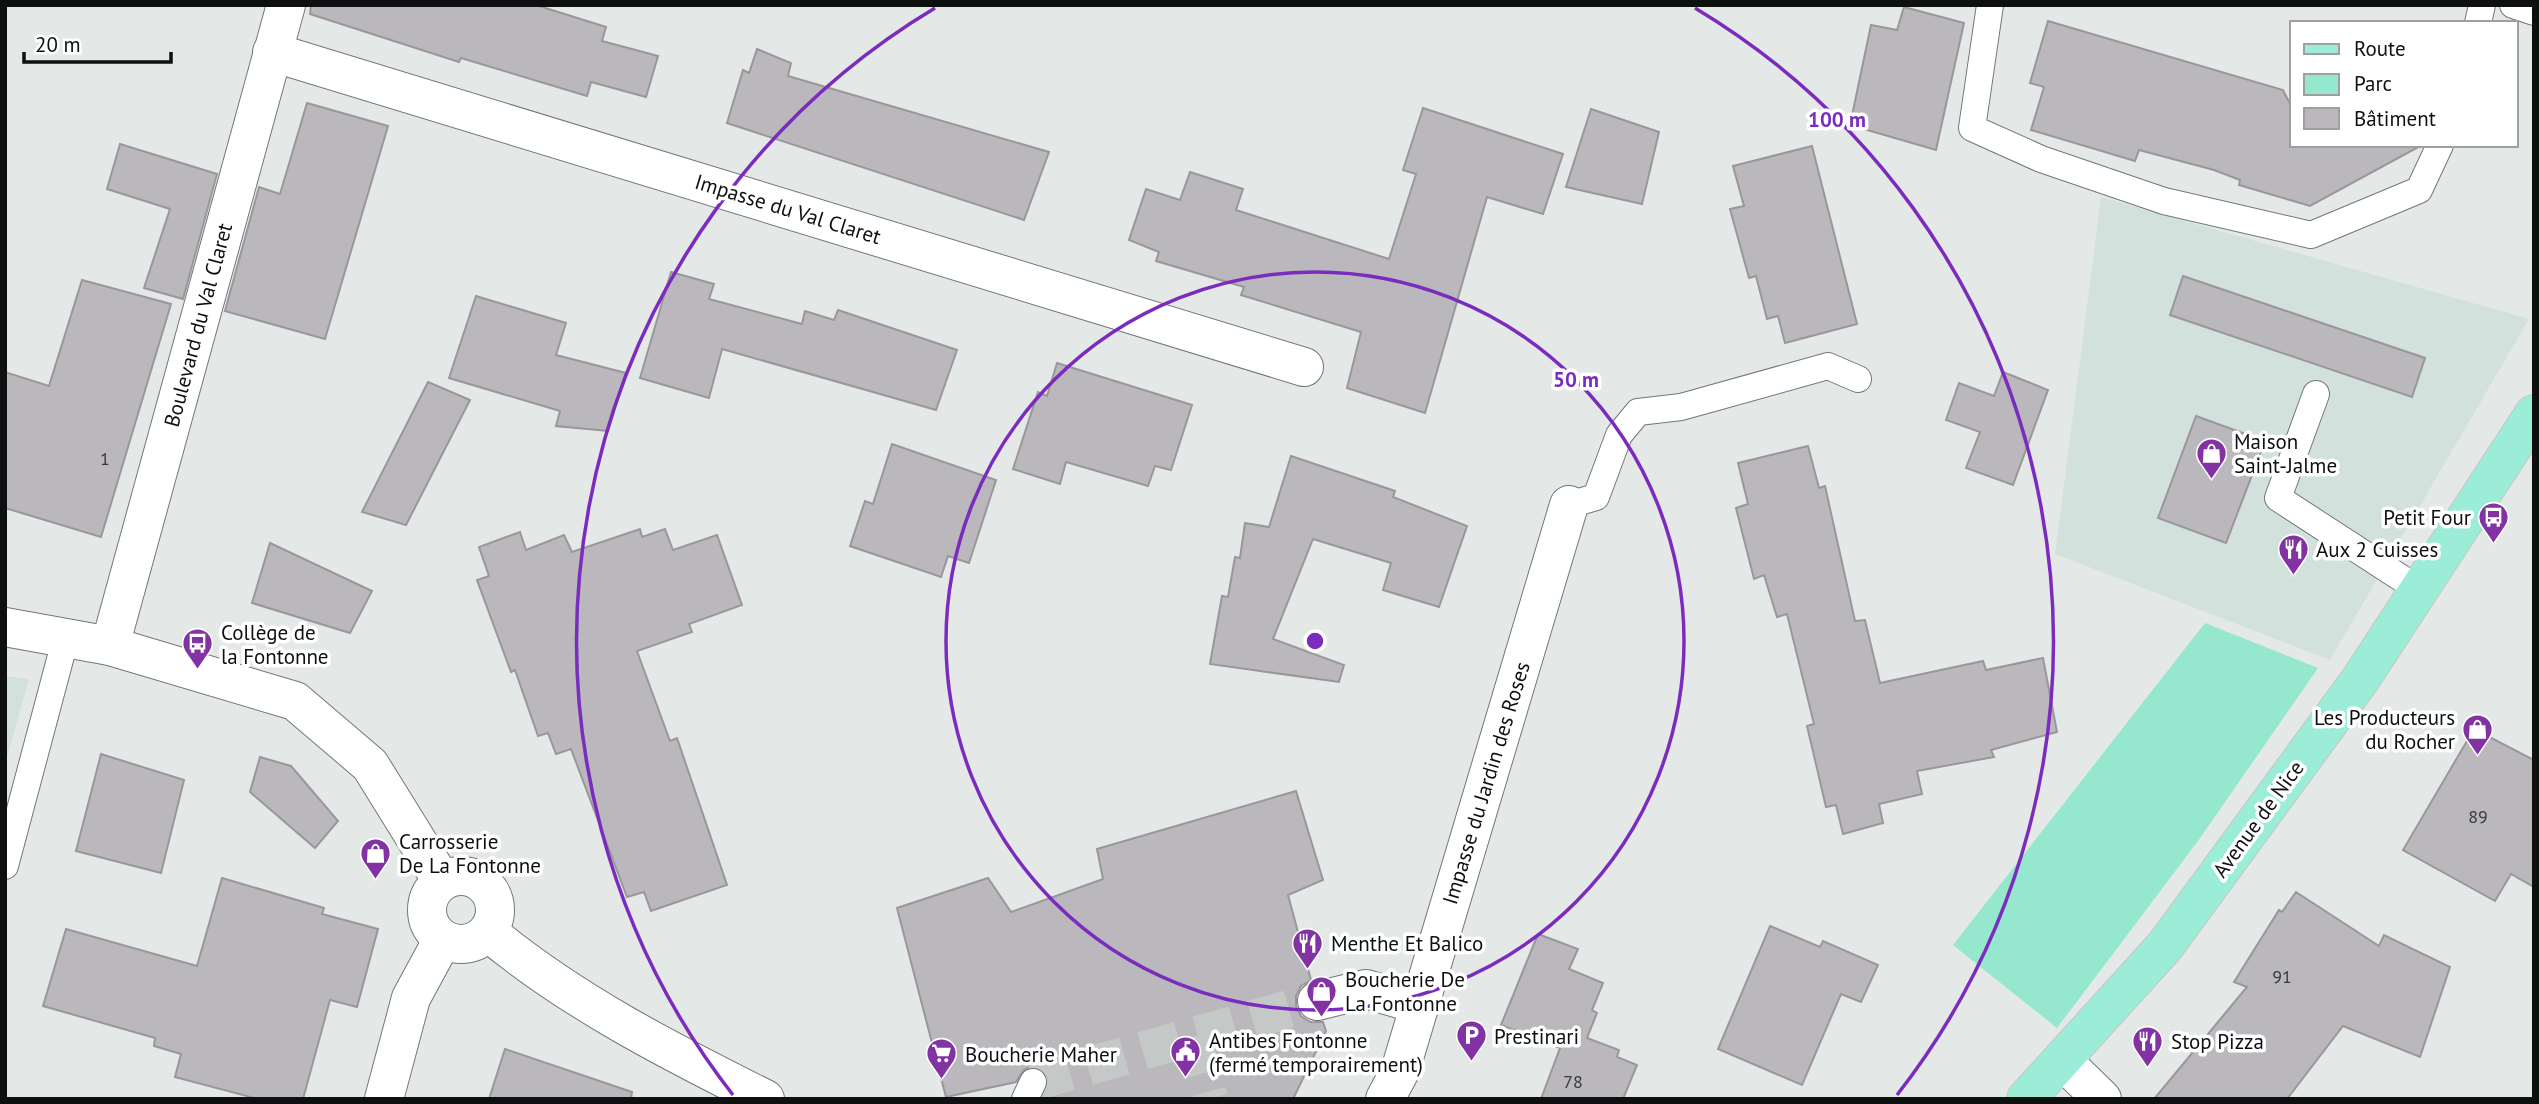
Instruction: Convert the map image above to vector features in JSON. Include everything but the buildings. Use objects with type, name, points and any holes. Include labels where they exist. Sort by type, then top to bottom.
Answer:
[{"type":"main road","name":"Avenue de Nice","points":[[2026,1099],[2165,946],[2360,680],[2534,414]]},
{"type":"street","name":"Boulevard du Val Claret","points":[[110,646],[286,5]]},
{"type":"street","name":"Impasse du Val Claret","points":[[272,52],[1304,367]]},
{"type":"street","name":"Impasse du Jardin des Roses","points":[[1385,1099],[1400,1071],[1569,505]]},
{"type":"street","points":[[5,627],[110,646],[295,701],[370,765],[442,881]]},
{"type":"street","points":[[463,875],[474,878],[491,891],[496,912],[488,932],[471,943],[452,943],[443,939],[429,922],[427,911],[428,899],[442,881],[463,875]]},
{"type":"street","points":[[488,932],[520,958],[641,1036],[765,1099]]},
{"type":"street","points":[[384,1099],[411,998],[443,939]]},
{"type":"street","points":[[1317,1001],[1366,989],[1420,1005]]},
{"type":"street","points":[[2062,1060],[2102,1099]]},
{"type":"lane","points":[[1990,5],[1972,128],[2041,159],[2164,201],[2311,235],[2419,190],[2439,147]]},
{"type":"lane","points":[[2513,5],[2534,12]]},
{"type":"lane","points":[[1569,505],[1596,497],[1619,435],[1638,412],[1681,407],[1828,366],[1858,379]]},
{"type":"lane","points":[[2316,394],[2278,498],[2418,589]]},
{"type":"lane","points":[[5,866],[65,637]]},
{"type":"shaded area","points":[[2101,197],[2529,319],[2330,660],[2055,554]]},
{"type":"shaded area","points":[[5,676],[29,679],[5,764]]},
{"type":"green space","points":[[2205,623],[2318,668],[2198,841],[2057,1028],[1953,945]]},
{"type":"tunnel","points":[[1033,1082],[1317,1001]]},
{"type":"tunnel","points":[[1192,1037],[1209,1099]]},
{"type":"place","name":"Maison Saint-Jalme","points":[[2211,480]]},
{"type":"place","name":"Petit Four","points":[[2494,544]]},
{"type":"place","name":"Aux 2 Cuisses","points":[[2293,576]]},
{"type":"place","name":"Collège de la Fontonne","points":[[198,671]]},
{"type":"place","name":"Les Producteurs du Rocher","points":[[2478,756]]},
{"type":"place","name":"Carrosserie De La Fontonne","points":[[376,880]]},
{"type":"place","name":"Menthe Et Balico","points":[[1308,970]]},
{"type":"place","name":"Boucherie De La Fontonne","points":[[1322,1018]]},
{"type":"place","name":"Prestinari","points":[[1471,1063]]},
{"type":"place","name":"Stop Pizza","points":[[2148,1068]]},
{"type":"place","name":"Antibes Fontonne (fermé temporairement)","points":[[1186,1079]]},
{"type":"place","name":"Boucherie Maher","points":[[942,1081]]}]
